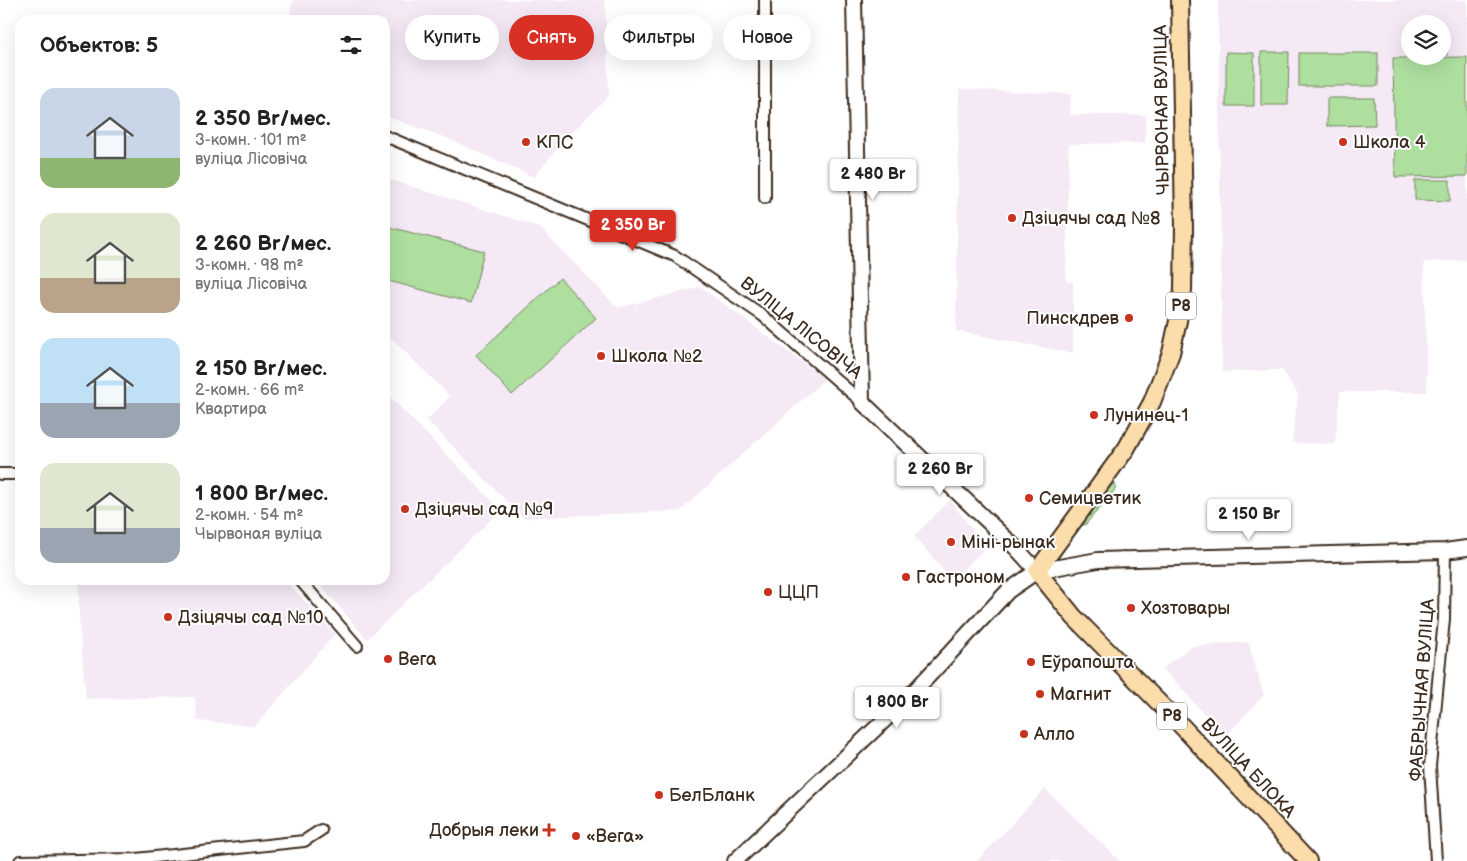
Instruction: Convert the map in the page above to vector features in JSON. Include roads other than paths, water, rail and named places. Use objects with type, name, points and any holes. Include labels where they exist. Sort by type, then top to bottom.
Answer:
[{"type":"main road","name":"ЧЫРВОНАЯ ВУЛІЦА","points":[[1036,571],[1126,449],[1152,402],[1171,353],[1183,290],[1184,227],[1180,0]]},
{"type":"main road","name":"ВУЛІЦА БЛОКА","points":[[1036,571],[1074,616],[1177,721],[1308,861]]},
{"type":"street","points":[[765,0],[765,198]]},
{"type":"street","points":[[854,0],[862,402]]},
{"type":"street","name":"ВУЛІЦА ЛІСОВІЧА","points":[[390,138],[675,256],[762,315],[862,402],[1017,549],[1036,571]]},
{"type":"street","points":[[0,474],[15,474]]},
{"type":"street","points":[[1036,571],[1098,560],[1445,551],[1467,548]]},
{"type":"street","name":"ФАБРЫЧНАЯ ВУЛІЦА","points":[[1436,861],[1430,766],[1444,619],[1445,551]]},
{"type":"street","name":"ЧЫРВОНАЯ ВУЛІЦА","points":[[736,861],[908,698],[1008,591],[1036,571]]},
{"type":"street","points":[[304,585],[357,646]]},
{"type":"street","points":[[20,861],[136,859],[304,841],[321,830]]},
{"type":"place","name":"КПС","points":[[526,142]]},
{"type":"place","name":"Школа 4","points":[[1343,142]]},
{"type":"place","name":"Дзіцячы сад №8","points":[[1012,218]]},
{"type":"place","name":"Пинскдрев","points":[[1129,318]]},
{"type":"place","name":"Школа №2","points":[[601,356]]},
{"type":"place","name":"Лунинец-1","points":[[1094,415]]},
{"type":"place","name":"Семицветик","points":[[1029,498]]},
{"type":"place","name":"Дзіцячы сад №9","points":[[405,509]]},
{"type":"place","name":"Міні-рынак","points":[[951,542]]},
{"type":"place","name":"Гастроном","points":[[906,577]]},
{"type":"place","name":"ЦЦП","points":[[768,592]]},
{"type":"place","name":"Хозтовары","points":[[1131,608]]},
{"type":"place","name":"Дзіцячы сад №10","points":[[168,617]]},
{"type":"place","name":"Вега","points":[[388,659]]},
{"type":"place","name":"Еўрапошта","points":[[1031,662]]},
{"type":"place","name":"Магнит","points":[[1040,694]]},
{"type":"place","name":"Алло","points":[[1024,734]]},
{"type":"place","name":"БелБланк","points":[[659,795]]},
{"type":"place","name":"Добрыя леки","points":[[549,830]]},
{"type":"place","name":"«Вега»","points":[[576,836]]}]
